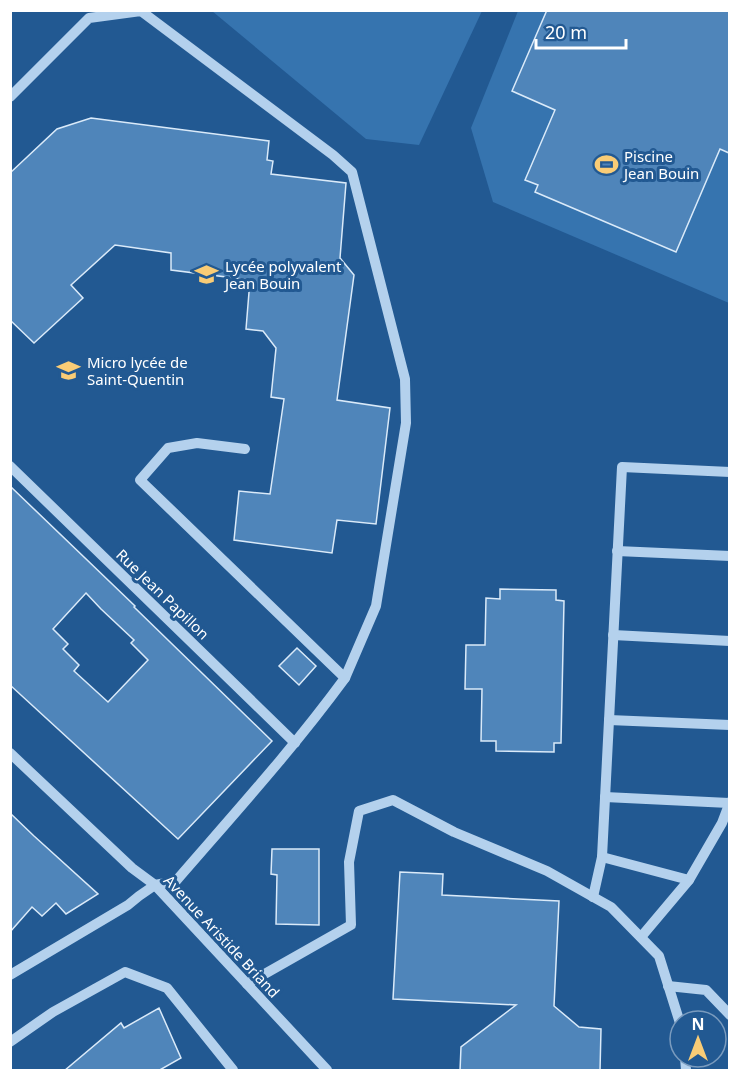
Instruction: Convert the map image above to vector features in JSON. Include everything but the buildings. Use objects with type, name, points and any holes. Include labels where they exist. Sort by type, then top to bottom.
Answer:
[{"type":"street","points":[[10,97],[89,18],[141,11],[333,155],[352,172],[405,379],[406,423],[376,606],[345,678],[317,717],[176,881],[155,885],[128,905],[10,975]]},
{"type":"street","points":[[245,449],[197,443],[168,448],[140,480],[345,678]]},
{"type":"street","name":"Rue Jean Papillon","points":[[10,466],[295,743]]},
{"type":"street","points":[[593,897],[602,857],[622,467],[729,472]]},
{"type":"street","points":[[617,551],[729,556]]},
{"type":"street","points":[[613,635],[729,641]]},
{"type":"street","points":[[609,720],[729,725]]},
{"type":"street","name":"Avenue Aristide Briand","points":[[10,753],[132,868],[155,885],[327,1071]]},
{"type":"street","points":[[605,798],[729,803],[722,823],[689,880],[641,937]]},
{"type":"street","points":[[247,984],[351,925],[349,862],[359,811],[393,800],[454,832],[547,871],[611,907],[659,956],[675,1009]]},
{"type":"street","points":[[602,857],[689,880]]},
{"type":"street","points":[[10,1042],[53,1012],[125,972],[167,988],[233,1071]]},
{"type":"street","points":[[668,986],[706,990],[729,1015]]},
{"type":"shaded area","points":[[212,11],[482,11],[419,145],[366,139]]},
{"type":"shaded area","name":"Piscine Jean Bouin","points":[[518,11],[729,11],[729,303],[493,202],[471,128]]},
{"type":"place","name":"Piscine Jean Bouin","points":[[606,165]]},
{"type":"place","name":"Lycée polyvalent Jean Bouin","points":[[207,275]]},
{"type":"place","name":"Micro lycée de Saint-Quentin","points":[[69,371]]}]
